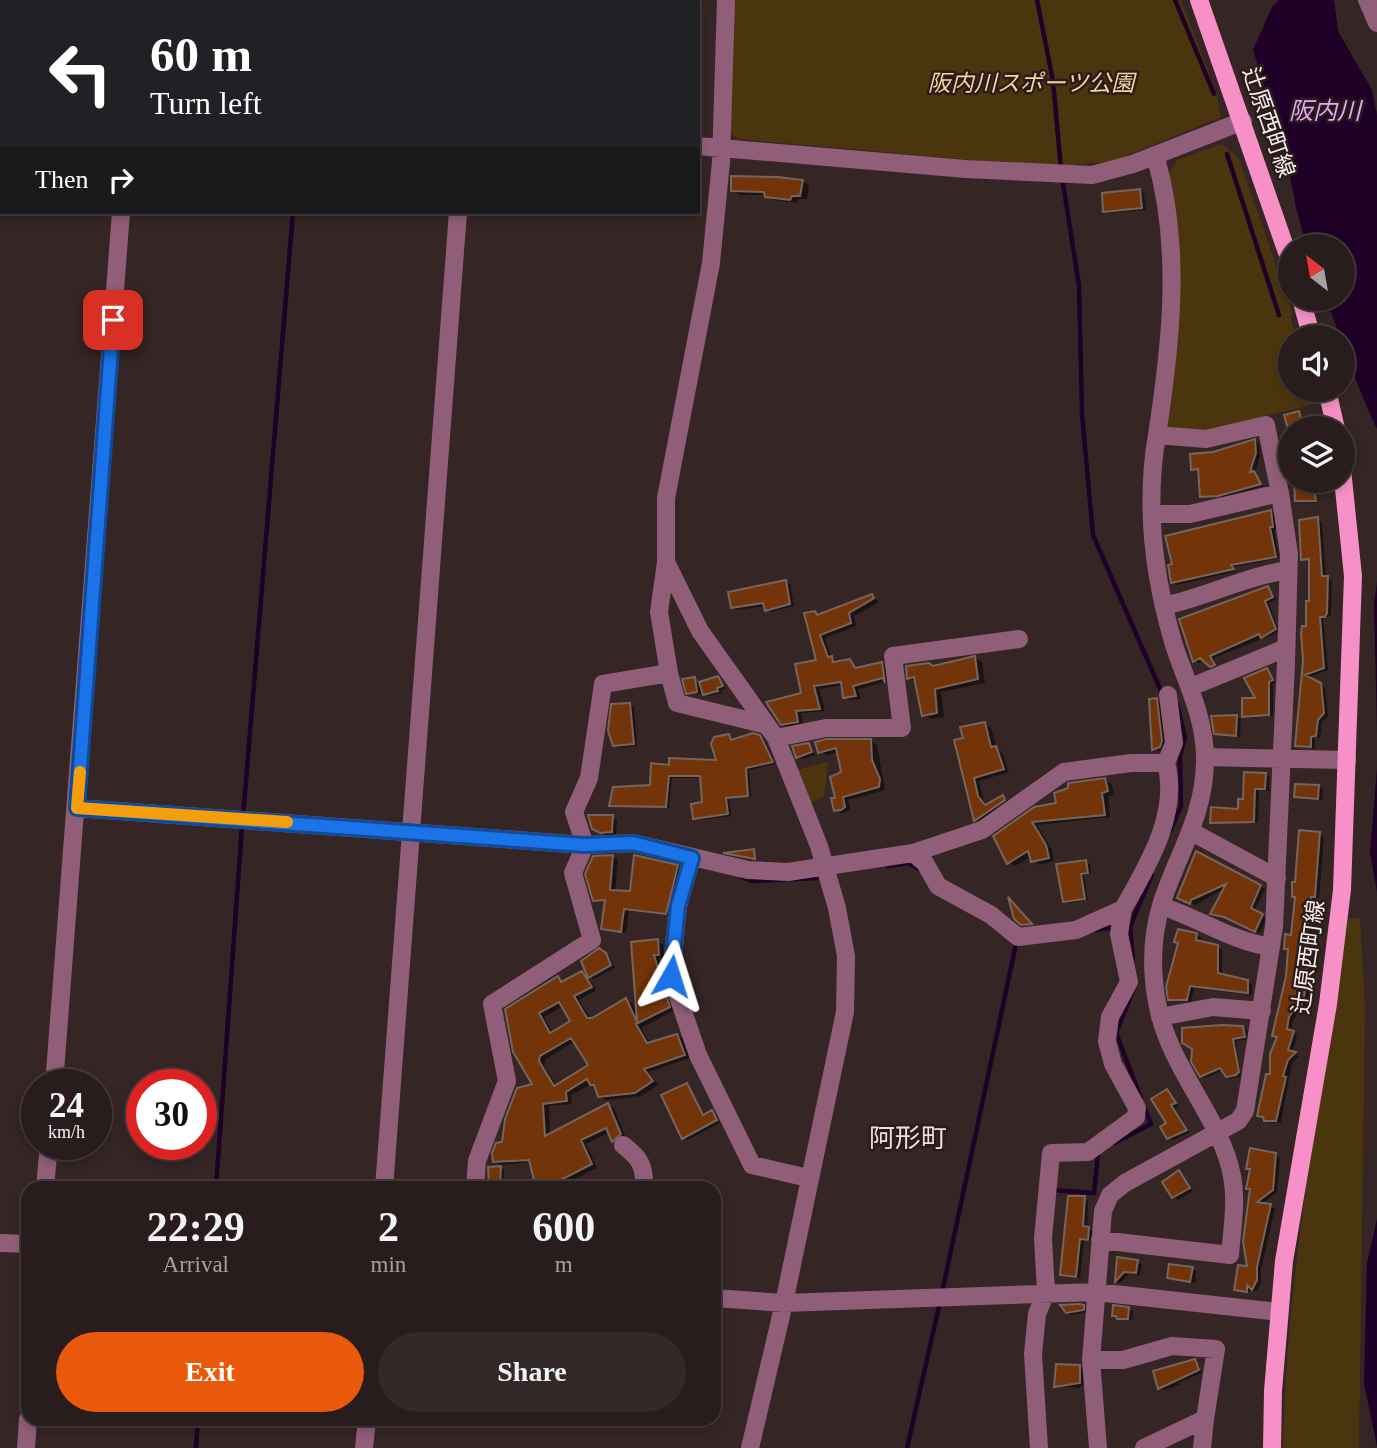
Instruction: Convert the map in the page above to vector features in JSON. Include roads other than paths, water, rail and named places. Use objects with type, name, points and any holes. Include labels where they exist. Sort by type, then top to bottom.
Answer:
[{"type":"main road","name":"辻原西町線","points":[[1199,0],[1281,234]]},
{"type":"main road","name":"辻原西町線","points":[[1272,1448],[1279,1312],[1289,1227],[1307,1135],[1340,915],[1353,576],[1344,493]]},
{"type":"street","points":[[726,0],[721,148],[711,263],[666,498],[666,562],[659,612],[677,703],[772,732],[902,727],[893,656],[1019,639]]},
{"type":"street","points":[[1367,0],[1377,23]]},
{"type":"street","points":[[700,146],[1060,175],[1113,170],[1243,121]]},
{"type":"street","points":[[1100,1240],[1230,1255],[1233,1184],[1223,1149],[1173,1054],[1160,1017],[1153,949],[1161,906],[1192,832],[1201,794],[1205,757],[1201,721],[1158,586],[1152,514],[1172,263],[1168,219],[1154,155]]},
{"type":"street","points":[[55,1069],[121,214]]},
{"type":"street","points":[[385,1181],[458,214]]},
{"type":"street","points":[[1157,435],[1206,439],[1266,425],[1278,483]]},
{"type":"street","points":[[1098,1448],[1091,1360],[1103,1211],[1110,1195],[1125,1183],[1238,1121],[1245,1111],[1262,1011],[1278,878],[1289,554],[1280,493],[1190,514],[1152,514]]},
{"type":"street","points":[[666,562],[700,631],[772,732],[825,864],[846,956],[845,1012],[808,1178],[784,1303],[750,1448]]},
{"type":"street","points":[[1164,607],[1198,598],[1255,575],[1287,570]]},
{"type":"street","points":[[1191,687],[1286,648]]},
{"type":"street","points":[[476,1181],[477,1161],[506,1081],[492,1004],[592,940],[573,873],[584,845],[574,812],[589,779],[603,684],[669,673]]},
{"type":"street","points":[[1039,1448],[1033,1354],[1037,1314],[1046,1292],[1043,1238],[1051,1153],[1088,1152],[1136,1117],[1137,1108],[1113,1064],[1107,1041],[1110,1017],[1129,982],[1121,921],[1167,813],[1170,784],[1166,763],[1174,743],[1168,695]]},
{"type":"street","points":[[1205,757],[1347,760]]},
{"type":"street","points":[[77,808],[584,845],[633,843],[748,870],[788,872],[825,864],[913,853],[982,830],[1064,772],[1131,763],[1166,763]]},
{"type":"street","points":[[1192,832],[1278,878]]},
{"type":"street","points":[[913,853],[925,863],[938,886],[991,915],[1018,937],[1121,921]]},
{"type":"street","points":[[692,858],[678,906],[671,976],[698,1055],[752,1165],[808,1178]]},
{"type":"street","points":[[1161,906],[1185,914],[1242,942],[1271,947]]},
{"type":"street","points":[[1160,1017],[1213,1007],[1262,1011]]},
{"type":"street","points":[[623,1145],[639,1157],[645,1172],[644,1181]]},
{"type":"street","points":[[46,1181],[48,1160]]},
{"type":"street","points":[[0,1243],[21,1244]]},
{"type":"street","points":[[721,1298],[784,1303],[1096,1292],[1279,1312]]},
{"type":"street","points":[[1091,1360],[1123,1360],[1172,1346],[1216,1349],[1202,1448]]},
{"type":"street","points":[[1144,1448],[1205,1419]]},
{"type":"street","points":[[26,1448],[28,1426]]},
{"type":"street","points":[[364,1448],[366,1426]]},
{"type":"water","name":"阪内川","points":[[1279,0],[1334,0],[1338,31],[1372,90],[1377,114],[1377,429],[1355,377],[1355,325],[1336,325],[1331,312],[1355,311],[1355,234],[1303,234],[1287,158],[1253,50],[1272,7]]},
{"type":"water","points":[[1377,582],[1377,732],[1374,604]]},
{"type":"water","points":[[1377,767],[1377,892],[1370,853]]},
{"type":"water","points":[[1377,1219],[1377,1447],[1364,1383],[1367,1263]]},
{"type":"waterway","points":[[1037,0],[1053,81],[1061,169]]},
{"type":"waterway","points":[[1175,0],[1214,94]]},
{"type":"waterway","points":[[1227,154],[1279,315]]},
{"type":"waterway","points":[[1062,177],[1079,285],[1082,414],[1093,535],[1161,691],[1165,691]]},
{"type":"waterway","points":[[243,817],[293,214]]},
{"type":"waterway","points":[[1170,831],[1181,806],[1180,756],[1185,737],[1177,704]]},
{"type":"waterway","points":[[217,1181],[242,826]]},
{"type":"waterway","points":[[888,866],[909,863],[919,869]]},
{"type":"waterway","points":[[1133,960],[1130,926],[1152,875]]},
{"type":"waterway","points":[[742,877],[752,881],[817,878]]},
{"type":"waterway","points":[[1096,930],[1115,927]]},
{"type":"waterway","points":[[942,1293],[1016,944]]},
{"type":"waterway","points":[[1135,986],[1116,1033],[1141,1098]]},
{"type":"waterway","points":[[1114,1143],[1151,1124],[1144,1106]]},
{"type":"waterway","points":[[1053,1190],[1094,1193],[1098,1153]]},
{"type":"waterway","points":[[907,1448],[940,1302]]},
{"type":"waterway","points":[[196,1448],[198,1426]]},
{"type":"district","name":"阿形町","points":[[908,1138]]},
{"type":"park label","name":"阪内川スポーツ公園","points":[[1031,83]]}]
